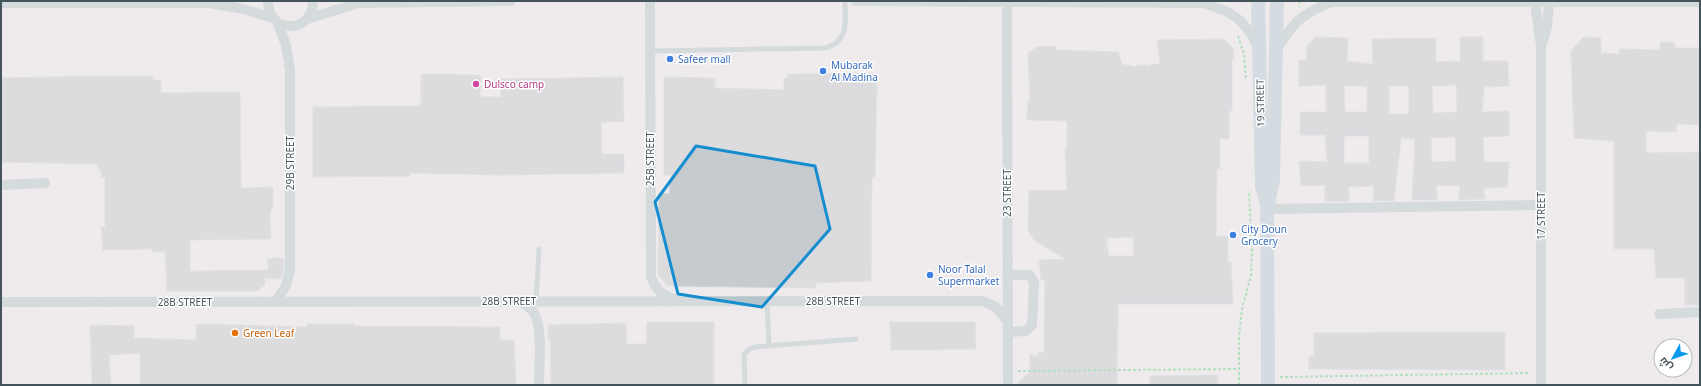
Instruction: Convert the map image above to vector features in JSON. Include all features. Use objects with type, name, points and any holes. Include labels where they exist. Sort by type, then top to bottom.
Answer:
[{"type":"street","name":"29B STREET","points":[[268,1],[269,12],[275,20],[286,45],[290,70],[290,270],[286,286],[275,302]]},
{"type":"street","points":[[307,19],[313,8],[313,1]]},
{"type":"street","points":[[1,3],[213,2],[243,9],[290,26],[296,26],[307,19],[356,2],[511,1]]},
{"type":"street","name":"25B STREET","points":[[650,1],[650,276],[655,286],[666,296],[679,300]]},
{"type":"street","points":[[856,1],[1206,2],[1225,9],[1232,14],[1250,31],[1259,48]]},
{"type":"street","name":"19 STREET","points":[[1258,1],[1262,187],[1267,207]]},
{"type":"street","name":"19 STREET","points":[[1268,381],[1267,207],[1273,180],[1277,1]]},
{"type":"street","name":"23 STREET","points":[[1007,2],[1008,385]]},
{"type":"street","points":[[1276,50],[1295,22],[1310,11],[1329,2],[1700,2]]},
{"type":"street","name":"17 STREET","points":[[1535,3],[1537,27],[1541,46],[1541,385]]},
{"type":"street","name":"17 STREET","points":[[1541,46],[1547,27],[1549,3]]},
{"type":"street","points":[[1,185],[45,183]]},
{"type":"street","points":[[1267,207],[1541,206]]},
{"type":"street","points":[[1008,275],[1027,274],[1032,276],[1034,282],[1032,325],[1026,331],[1008,332]]},
{"type":"street","name":"28B STREET","points":[[1,302],[679,300],[983,301],[996,307],[1008,322]]},
{"type":"street","points":[[519,301],[531,308],[535,314],[538,324],[539,385]]},
{"type":"street","points":[[1659,314],[1700,312]]},
{"type":"lane","points":[[650,51],[826,48],[841,40],[845,32],[845,1]]},
{"type":"lane","points":[[536,301],[539,249]]},
{"type":"lane","points":[[767,300],[769,344]]},
{"type":"lane","points":[[745,385],[744,355],[748,350],[754,347],[769,344],[856,339]]},
{"type":"path","points":[[1232,14],[1231,28],[1238,36],[1244,54],[1246,85]]},
{"type":"path","points":[[1239,385],[1239,337],[1242,309],[1251,275],[1252,250],[1249,191]]},
{"type":"path","points":[[1008,371],[1239,369]]},
{"type":"path","points":[[1268,381],[1541,373]]},
{"type":"highlighted area","points":[[696,146],[815,166],[830,229],[762,307],[678,294],[655,202]]},
{"type":"building","points":[[1315,37],[1348,38],[1347,61],[1373,64],[1372,39],[1436,38],[1436,62],[1460,61],[1460,37],[1483,37],[1483,61],[1508,61],[1509,86],[1484,87],[1482,112],[1509,111],[1509,136],[1483,137],[1484,162],[1509,162],[1507,187],[1484,188],[1485,199],[1459,200],[1460,186],[1437,185],[1437,200],[1412,200],[1415,139],[1401,138],[1394,201],[1373,201],[1374,186],[1348,187],[1350,201],[1325,202],[1325,185],[1301,186],[1299,161],[1327,162],[1325,135],[1300,135],[1300,112],[1326,112],[1326,85],[1299,86],[1299,60],[1307,60],[1306,47]],"holes":[[[1456,85],[1457,112],[1433,113],[1432,86]],[[1344,86],[1367,86],[1367,112],[1345,112]],[[1389,86],[1409,86],[1409,114],[1389,114]],[[1344,136],[1369,136],[1369,163],[1344,163]],[[1455,137],[1456,161],[1432,162],[1431,138]]]},
{"type":"building","points":[[1583,37],[1601,38],[1601,53],[1619,54],[1619,49],[1660,50],[1660,42],[1675,43],[1675,48],[1700,48],[1700,125],[1677,124],[1676,132],[1646,131],[1646,153],[1700,152],[1700,305],[1685,305],[1685,278],[1656,278],[1654,249],[1614,249],[1614,141],[1574,138],[1571,51]]},
{"type":"building","points":[[1224,39],[1234,49],[1234,59],[1232,59],[1232,111],[1229,111],[1229,139],[1220,139],[1220,169],[1217,169],[1216,236],[1228,236],[1228,262],[1231,262],[1233,304],[1118,304],[1117,385],[1015,385],[1030,372],[1030,354],[1036,357],[1039,352],[1044,353],[1045,279],[1041,280],[1039,260],[1065,259],[1034,240],[1028,231],[1029,190],[1067,190],[1065,149],[1067,149],[1067,121],[1027,120],[1028,100],[1030,101],[1028,53],[1037,47],[1056,46],[1056,50],[1118,52],[1122,64],[1135,67],[1137,65],[1150,66],[1151,64],[1160,64],[1157,40]],"holes":[[[1133,237],[1134,256],[1109,256],[1106,238]]]},
{"type":"building","points":[[873,73],[873,78],[877,79],[875,177],[872,177],[871,281],[816,283],[816,288],[667,286],[658,274],[659,193],[669,194],[671,175],[664,175],[664,77],[715,78],[715,88],[784,90],[784,78],[787,78],[788,74]]},
{"type":"building","points":[[421,74],[481,75],[480,97],[501,97],[500,79],[623,77],[624,122],[601,122],[602,154],[624,154],[624,173],[502,175],[410,173],[410,176],[313,177],[313,107],[419,106],[419,103],[421,103]]},
{"type":"building","points":[[153,76],[153,80],[161,80],[161,93],[240,92],[241,188],[273,187],[273,209],[271,209],[270,216],[271,239],[190,240],[190,271],[269,270],[267,258],[272,259],[273,257],[284,259],[284,269],[281,279],[265,278],[265,285],[257,291],[167,291],[165,251],[152,252],[152,249],[103,250],[101,227],[105,227],[105,177],[101,177],[101,169],[98,169],[98,164],[1,162],[1,78]]},
{"type":"building","points":[[647,322],[714,322],[714,385],[551,385],[550,338],[548,339],[548,325],[626,323],[627,344],[646,344]]},
{"type":"building","points":[[890,322],[975,322],[976,349],[891,350]]},
{"type":"building","points":[[196,324],[307,327],[307,324],[354,324],[354,326],[500,327],[500,340],[514,340],[516,385],[140,385],[140,353],[109,355],[111,385],[92,385],[90,325],[134,326],[134,338],[196,340]]},
{"type":"building","points":[[1505,332],[1505,370],[1309,369],[1309,356],[1314,357],[1314,333]]},
{"type":"building","points":[[1218,375],[1218,385],[1150,385],[1150,376]]},
{"type":"place","name":"Safeer mall","points":[[670,59]]},
{"type":"place","name":"Mubarak Al Madina","points":[[823,71]]},
{"type":"place","name":"Dulsco camp","points":[[476,84]]},
{"type":"place","name":"City Doun Grocery","points":[[1233,235]]},
{"type":"place","name":"Noor Talal Supermarket","points":[[930,275]]},
{"type":"place","name":"Green Leaf","points":[[235,333]]}]
